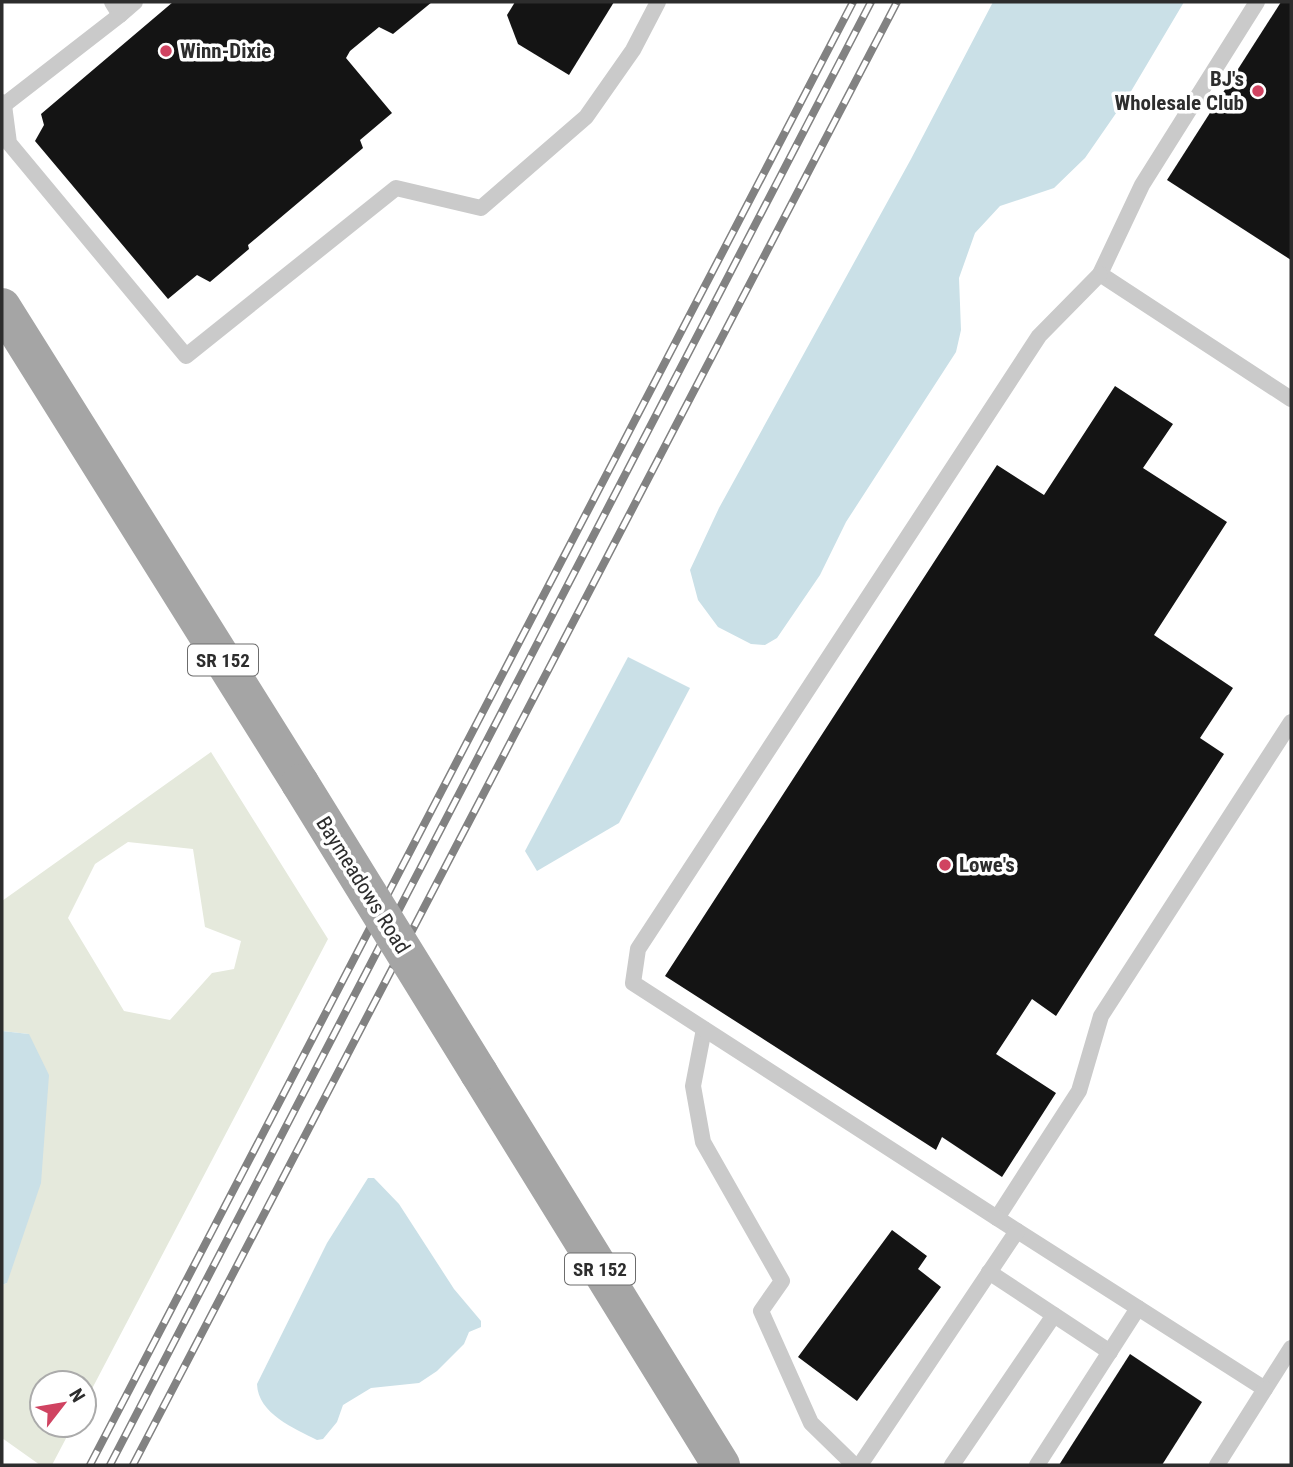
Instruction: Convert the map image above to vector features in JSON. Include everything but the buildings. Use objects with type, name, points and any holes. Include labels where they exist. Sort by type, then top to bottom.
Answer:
[{"type":"main road","name":"Baymeadows Road","points":[[2,307],[721,1465]]},
{"type":"lane","points":[[135,2],[116,8],[3,103],[9,143],[186,356],[396,188],[481,208],[586,117],[633,50],[658,2]]},
{"type":"lane","points":[[1256,2],[1142,185],[1100,274],[1039,335],[638,950],[633,983],[1265,1389]]},
{"type":"lane","points":[[1100,274],[1291,399]]},
{"type":"lane","points":[[997,1218],[1079,1091],[1101,1016],[1291,722]]},
{"type":"lane","points":[[704,1029],[693,1086],[703,1142],[782,1281],[761,1311],[811,1423],[854,1465]]},
{"type":"lane","points":[[860,1465],[1017,1231]]},
{"type":"lane","points":[[989,1272],[1110,1352]]},
{"type":"lane","points":[[1037,1465],[1138,1308]]},
{"type":"lane","points":[[952,1465],[1054,1315]]},
{"type":"lane","points":[[1217,1465],[1291,1348]]},
{"type":"shaded area","points":[[211,752],[328,939],[98,1377],[98,1369],[28,1369],[28,1439],[66,1439],[52,1465],[40,1465],[2,1438],[2,1285],[7,1283],[29,1034],[2,1031],[2,901]],"holes":[[[128,842],[193,849],[205,927],[241,941],[234,969],[212,973],[170,1020],[124,1011],[68,918],[95,864]]]},
{"type":"water","points":[[993,2],[1184,2],[1130,93],[1085,158],[1054,188],[1000,206],[975,233],[959,278],[961,330],[956,352],[846,522],[820,575],[777,638],[765,645],[751,644],[718,627],[698,600],[690,570],[719,508],[911,159]]},
{"type":"water","points":[[628,657],[690,688],[619,823],[537,871],[525,851]]},
{"type":"water","points":[[2,1031],[29,1034],[49,1075],[41,1183],[7,1283],[2,1285]]},
{"type":"water","points":[[368,1178],[374,1178],[399,1204],[454,1289],[481,1321],[481,1327],[469,1332],[464,1344],[437,1371],[419,1383],[371,1388],[343,1405],[337,1422],[323,1439],[317,1440],[270,1412],[259,1395],[257,1384],[327,1243]]},
{"type":"railway","points":[[90,1465],[853,2]]},
{"type":"railway","points":[[110,1465],[871,2]]},
{"type":"railway","points":[[133,1465],[897,2]]},
{"type":"place","name":"Winn-Dixie","points":[[166,51]]},
{"type":"place","name":"BJ's Wholesale Club","points":[[1258,91]]},
{"type":"place","name":"Lowe's","points":[[945,865]]}]
